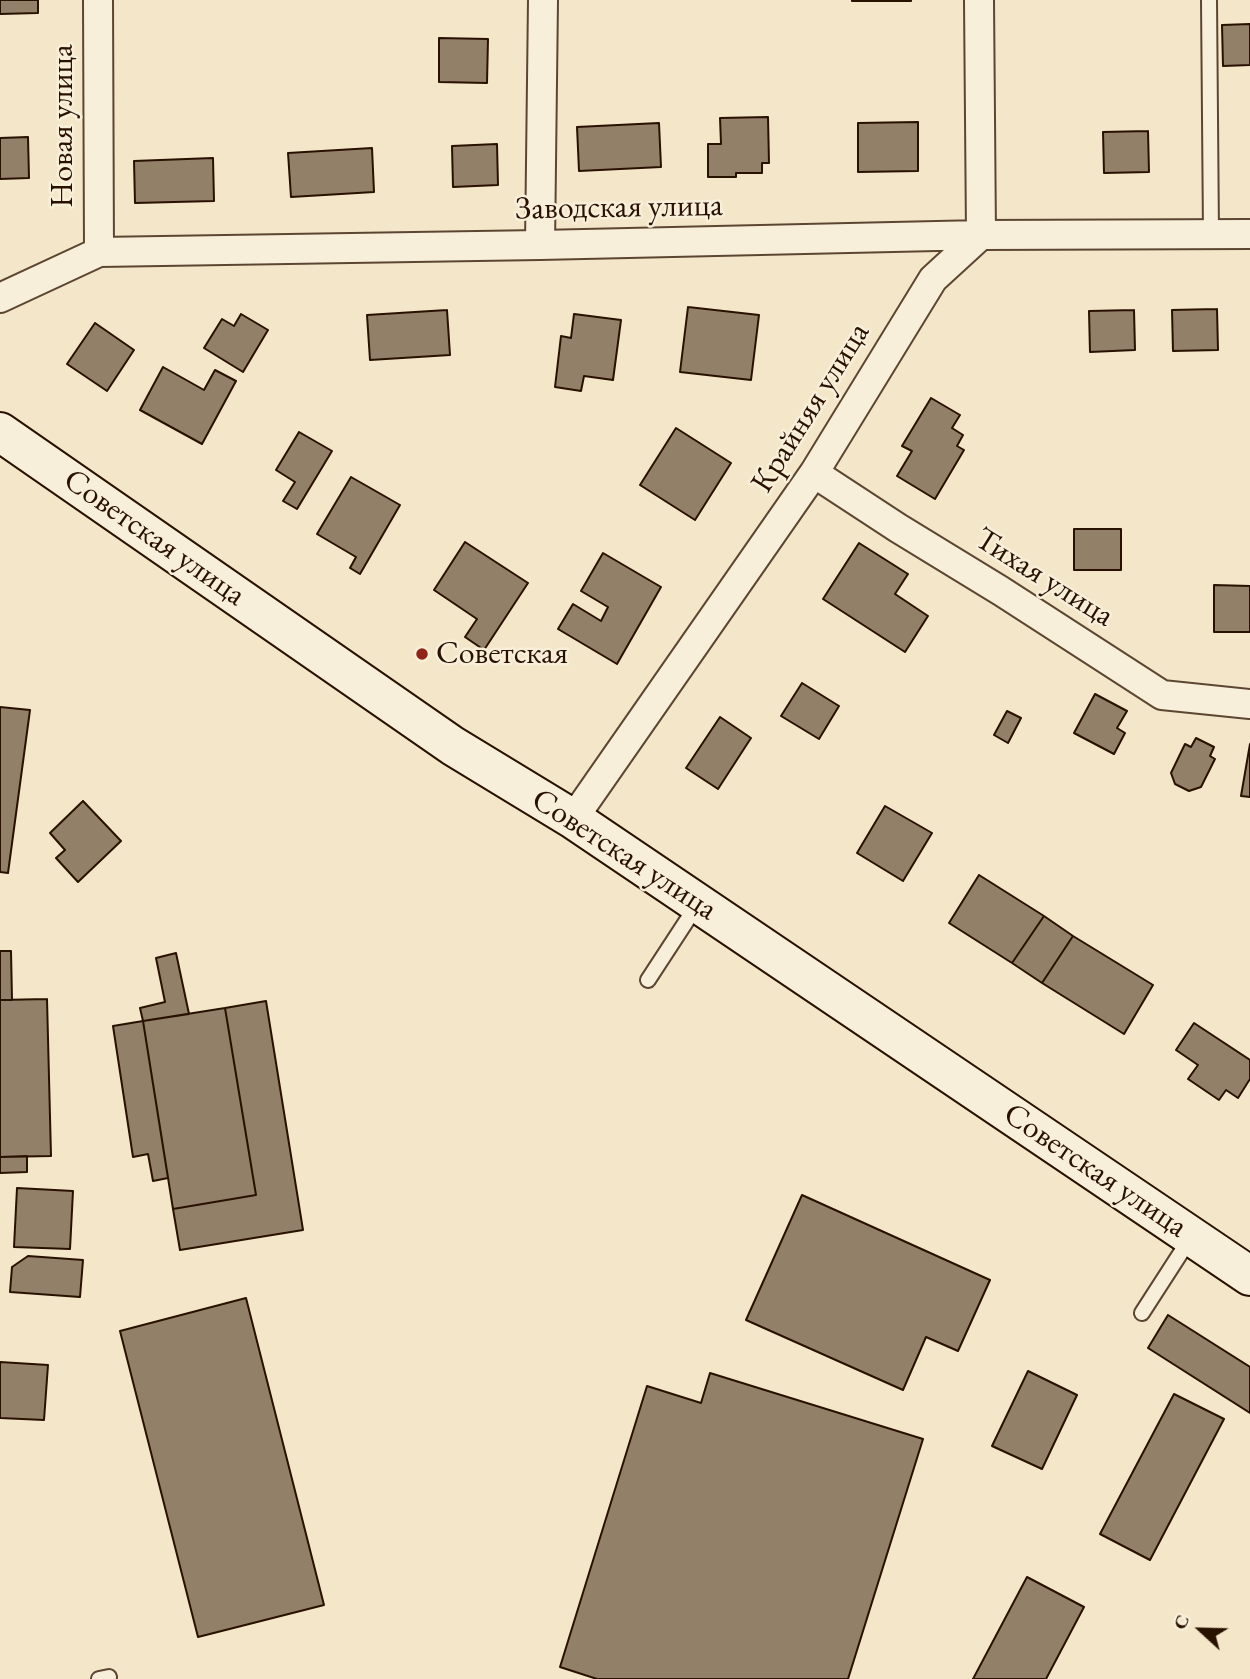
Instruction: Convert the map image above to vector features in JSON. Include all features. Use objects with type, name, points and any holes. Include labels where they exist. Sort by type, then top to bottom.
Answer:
[{"type":"street","name":"Новая улица","points":[[98,0],[99,252]]},
{"type":"street","points":[[540,245],[542,0]]},
{"type":"street","points":[[979,0],[981,235]]},
{"type":"street","name":"Заводская улица","points":[[0,298],[99,252],[981,235],[1250,234]]},
{"type":"street","name":"Крайняя улица","points":[[573,819],[814,473],[933,279],[981,235]]},
{"type":"street","name":"Советская улица","points":[[0,432],[453,746],[573,819],[1250,1276]]},
{"type":"street","name":"Тихая улица","points":[[814,473],[1162,695],[1250,704]]},
{"type":"lane","points":[[1209,0],[1211,234]]},
{"type":"lane","points":[[648,981],[699,903]]},
{"type":"lane","points":[[1142,1313],[1192,1236]]},
{"type":"building","points":[[0,0],[38,0],[38,13],[0,14]]},
{"type":"building","points":[[911,0],[911,1],[852,1]]},
{"type":"building","points":[[1250,24],[1250,65],[1223,66],[1222,25]]},
{"type":"building","points":[[439,38],[488,39],[487,83],[439,82]]},
{"type":"building","points":[[768,117],[769,163],[762,163],[762,173],[708,177],[708,144],[721,144],[720,118]]},
{"type":"building","points":[[918,122],[918,171],[858,172],[858,123]]},
{"type":"building","points":[[659,123],[661,167],[579,171],[577,127]]},
{"type":"building","points":[[1148,131],[1149,172],[1104,173],[1103,132]]},
{"type":"building","points":[[28,137],[29,178],[0,179],[0,138]]},
{"type":"building","points":[[497,144],[498,185],[453,187],[452,146]]},
{"type":"building","points":[[372,148],[374,192],[291,197],[288,153]]},
{"type":"building","points":[[213,158],[214,201],[135,203],[134,161]]},
{"type":"building","points":[[688,307],[759,315],[751,380],[680,372]]},
{"type":"building","points":[[1217,309],[1218,350],[1173,351],[1172,310]]},
{"type":"building","points":[[447,310],[450,355],[370,360],[367,315]]},
{"type":"building","points":[[1134,310],[1135,350],[1090,352],[1089,311]]},
{"type":"building","points":[[241,314],[268,330],[243,372],[204,348],[222,319],[234,326]]},
{"type":"building","points":[[574,314],[621,320],[613,380],[584,376],[581,391],[555,387],[561,336],[571,338]]},
{"type":"building","points":[[95,323],[134,350],[107,391],[67,364]]},
{"type":"building","points":[[163,367],[204,390],[215,370],[236,381],[202,444],[140,410]]},
{"type":"building","points":[[931,398],[960,415],[952,428],[963,435],[957,446],[964,450],[935,499],[897,476],[912,451],[902,446]]},
{"type":"building","points":[[676,428],[731,463],[695,520],[640,485]]},
{"type":"building","points":[[299,432],[332,451],[297,509],[283,501],[295,482],[276,470]]},
{"type":"building","points":[[351,477],[400,505],[360,574],[350,568],[356,557],[317,534]]},
{"type":"building","points":[[1074,529],[1121,529],[1121,570],[1074,570]]},
{"type":"building","points":[[465,542],[528,583],[484,650],[465,637],[477,619],[434,590]]},
{"type":"building","points":[[859,543],[908,574],[895,594],[928,616],[905,652],[823,599]]},
{"type":"building","points":[[603,553],[661,587],[617,664],[558,629],[573,604],[601,621],[608,607],[581,591]]},
{"type":"building","points":[[1214,585],[1250,586],[1250,632],[1214,632]]},
{"type":"building","points":[[802,683],[839,706],[819,739],[781,716]]},
{"type":"building","points":[[1095,694],[1127,711],[1117,728],[1125,733],[1114,754],[1074,733]]},
{"type":"building","points":[[0,707],[30,710],[8,873],[0,872]]},
{"type":"building","points":[[1007,711],[1021,718],[1008,743],[994,735]]},
{"type":"building","points":[[720,717],[751,738],[718,789],[686,768]]},
{"type":"building","points":[[1196,738],[1214,747],[1210,756],[1215,759],[1201,787],[1189,791],[1175,784],[1171,773],[1185,744],[1191,747]]},
{"type":"building","points":[[1250,744],[1250,797],[1241,796]]},
{"type":"building","points":[[83,801],[121,841],[78,882],[56,858],[65,850],[50,833]]},
{"type":"building","points":[[885,806],[932,833],[903,881],[857,853]]},
{"type":"building","points":[[979,875],[1044,916],[1012,963],[949,923]]},
{"type":"building","points":[[1044,916],[1073,936],[1042,983],[1012,963]]},
{"type":"building","points":[[1073,936],[1153,985],[1124,1034],[1042,983]]},
{"type":"building","points":[[0,951],[11,951],[12,1000],[0,1000]]},
{"type":"building","points":[[176,953],[189,1014],[143,1021],[140,1008],[165,1002],[156,958]]},
{"type":"building","points":[[47,999],[51,1156],[0,1157],[0,1000]]},
{"type":"building","points":[[266,1001],[303,1230],[180,1250],[173,1209],[256,1195],[225,1008]]},
{"type":"building","points":[[225,1008],[256,1195],[173,1209],[143,1021]]},
{"type":"building","points":[[143,1021],[168,1178],[153,1181],[148,1154],[133,1157],[113,1026]]},
{"type":"building","points":[[1194,1023],[1250,1060],[1250,1079],[1238,1098],[1226,1090],[1219,1100],[1188,1079],[1198,1065],[1176,1050]]},
{"type":"building","points":[[27,1156],[27,1172],[0,1173],[0,1157]]},
{"type":"building","points":[[17,1188],[73,1191],[70,1249],[14,1247]]},
{"type":"building","points":[[802,1195],[990,1280],[958,1351],[926,1337],[903,1390],[746,1320]]},
{"type":"building","points":[[28,1256],[83,1260],[80,1297],[10,1292],[12,1267]]},
{"type":"building","points":[[246,1298],[324,1605],[198,1637],[120,1331]]},
{"type":"building","points":[[1168,1315],[1250,1367],[1250,1413],[1148,1348]]},
{"type":"building","points":[[0,1362],[48,1365],[44,1420],[0,1418]]},
{"type":"building","points":[[1028,1371],[1077,1395],[1042,1469],[992,1446]]},
{"type":"building","points":[[710,1373],[923,1439],[848,1679],[597,1679],[560,1667],[647,1386],[701,1403]]},
{"type":"building","points":[[1174,1394],[1224,1419],[1150,1560],[1100,1534]]},
{"type":"building","points":[[1027,1577],[1084,1607],[1046,1679],[973,1679]]},
{"type":"place","name":"Советская","points":[[422,654]]}]
